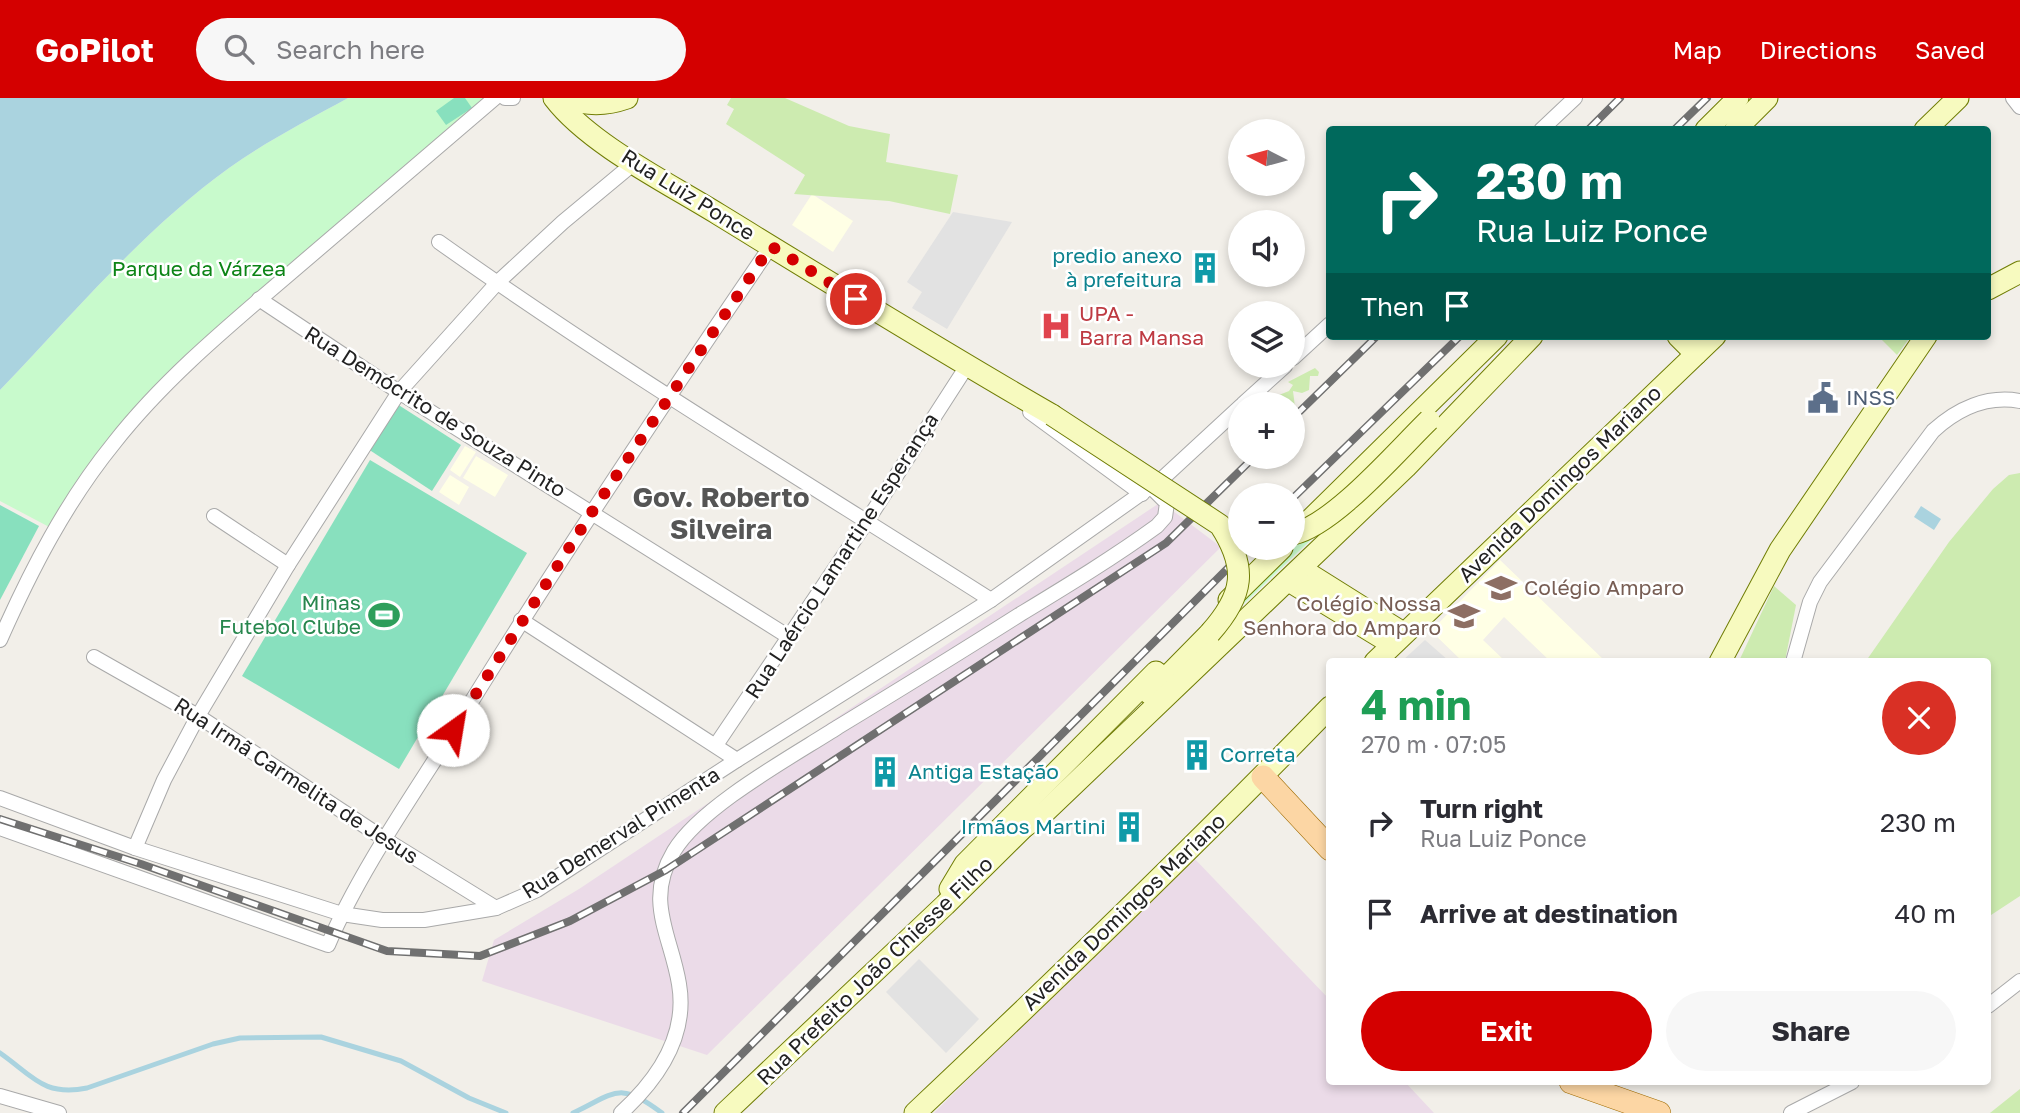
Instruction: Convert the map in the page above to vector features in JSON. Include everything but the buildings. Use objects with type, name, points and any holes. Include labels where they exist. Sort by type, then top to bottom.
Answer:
[{"type":"main road","name":"Rua Luiz Ponce","points":[[554,98],[570,117],[634,163],[1052,415],[1228,526]]},
{"type":"main road","points":[[568,98],[601,104],[629,98]]},
{"type":"main road","points":[[597,138],[629,98]]},
{"type":"main road","points":[[1710,126],[1738,98]]},
{"type":"main road","points":[[1739,126],[1767,98]]},
{"type":"main road","points":[[1929,126],[1958,98]]},
{"type":"main road","points":[[1991,287],[2020,272]]},
{"type":"main road","points":[[1305,524],[1493,340]]},
{"type":"main road","points":[[1305,531],[1332,514],[1516,340]]},
{"type":"main road","name":"Rua Prefeito João Chiesse Filho","points":[[1024,827],[1045,812],[1295,575],[1406,467],[1528,340]]},
{"type":"main road","points":[[1722,658],[1780,550],[1923,340]]},
{"type":"main road","name":"Avenida Domingos Mariano","points":[[1379,658],[1703,343]]},
{"type":"main road","name":"Rua Prefeito João Chiesse Filho","points":[[738,1109],[1024,827],[1210,633],[1228,610],[1240,572],[1237,560]]},
{"type":"main road","points":[[945,905],[951,886],[965,863],[1270,560]]},
{"type":"main road","points":[[1295,575],[1397,639]]},
{"type":"main road","name":"Avenida Domingos Mariano","points":[[915,1113],[1072,964],[1263,777],[1326,711]]},
{"type":"main road","points":[[1263,777],[1326,845]]},
{"type":"main road","points":[[1580,1085],[1659,1113]]},
{"type":"street","points":[[0,640],[54,530],[115,441],[184,367],[495,98]]},
{"type":"street","points":[[505,98],[513,98]]},
{"type":"street","points":[[1545,126],[1575,98]]},
{"type":"street","points":[[2013,98],[2020,107]]},
{"type":"street","points":[[135,848],[164,780],[198,716],[288,565],[399,393],[496,283],[634,163]]},
{"type":"street","points":[[439,242],[496,283],[670,396],[991,600]]},
{"type":"street","points":[[0,828],[328,945],[342,914],[386,840],[521,621],[771,246]]},
{"type":"street","name":"Rua Demócrito de Souza Pinto","points":[[260,299],[399,393],[789,637]]},
{"type":"street","points":[[1305,347],[1326,328]]},
{"type":"street","name":"Rua Luiz Ponce","points":[[967,366],[1146,491]]},
{"type":"street","name":"Rua Laércio Lamartine Esperança","points":[[716,745],[867,521],[967,366]]},
{"type":"street","name":"Rua Demerval Pimenta","points":[[1256,392],[1272,378]]},
{"type":"street","points":[[1794,658],[1810,602],[1820,582],[1933,431],[1956,412],[1973,405],[2020,401]]},
{"type":"street","name":"Rua Demerval Pimenta","points":[[0,798],[135,848],[342,914],[382,920],[424,920],[496,908],[537,890],[991,600],[1146,491],[1228,418]]},
{"type":"street","points":[[621,1113],[638,1097],[663,1064],[678,1029],[681,1002],[679,982],[662,922],[660,901],[662,879],[675,850],[700,822],[757,778],[1157,526],[1165,517],[1167,503],[1146,491]]},
{"type":"street","points":[[214,516],[288,565]]},
{"type":"street","points":[[521,621],[737,760]]},
{"type":"street","name":"Rua Irmã Carmelita de Jesus","points":[[94,657],[198,716],[386,840],[496,908]]},
{"type":"street","points":[[1991,1004],[2020,982]]},
{"type":"street","points":[[1791,1113],[1846,1085]]},
{"type":"street","points":[[0,1096],[59,1113]]},
{"type":"shaded area","points":[[812,194],[853,221],[833,252],[792,225]]},
{"type":"shaded area","points":[[953,212],[1012,222],[947,329],[912,308],[922,292],[907,282]]},
{"type":"shaded area","points":[[465,446],[476,452],[460,477],[450,470]]},
{"type":"shaded area","points":[[476,456],[508,475],[495,497],[463,478]]},
{"type":"shaded area","points":[[450,475],[469,487],[459,505],[439,492]]},
{"type":"shaded area","points":[[1161,502],[1221,547],[707,1055],[482,981],[494,940],[579,889]]},
{"type":"shaded area","name":"Colégio Amparo","points":[[1500,560],[1602,658],[1547,658],[1504,617],[1483,640],[1502,658],[1459,658],[1431,631]]},
{"type":"shaded area","points":[[1425,640],[1446,658],[1405,658]]},
{"type":"shaded area","points":[[1192,856],[1326,996],[1326,1085],[1408,1085],[1434,1113],[934,1113]]},
{"type":"shaded area","points":[[919,959],[979,1019],[946,1053],[886,992]]},
{"type":"green space","name":"Parque da Várzea","points":[[348,98],[495,98],[181,364],[53,529],[0,501],[0,390],[138,245],[197,192],[258,149]]},
{"type":"green space","points":[[454,98],[465,98],[472,108],[446,125],[436,111]]},
{"type":"green space","points":[[731,98],[785,98],[849,126],[890,134],[886,162],[958,175],[950,214],[889,201],[794,194],[805,175],[726,124],[734,109],[727,105]]},
{"type":"green space","points":[[1882,340],[1908,340],[1897,355]]},
{"type":"green space","points":[[1315,368],[1319,372],[1318,376],[1310,376],[1309,390],[1286,392],[1293,385],[1288,382],[1296,378],[1305,378],[1305,373]]},
{"type":"green space","points":[[397,404],[461,445],[432,491],[368,449]]},
{"type":"green space","name":"Minas Futebol Clube","points":[[370,460],[527,553],[399,769],[242,676]]},
{"type":"green space","points":[[2020,473],[2020,896],[1991,915],[1991,658],[1868,658],[1949,542],[1993,489],[2009,475]]},
{"type":"green space","points":[[0,505],[39,526],[0,600]]},
{"type":"green space","points":[[1316,535],[1305,545],[1305,539]]},
{"type":"green space","points":[[1254,560],[1290,560],[1231,616],[1244,570]]},
{"type":"green space","points":[[1774,586],[1796,605],[1786,658],[1740,658]]},
{"type":"green space","points":[[2020,1089],[2020,1113],[1990,1113]]},
{"type":"water","points":[[0,98],[348,98],[258,149],[197,192],[138,245],[0,390]]},
{"type":"water","points":[[1921,506],[1941,519],[1934,530],[1914,517]]},
{"type":"waterway","points":[[0,1053],[39,1082],[49,1087],[72,1090],[87,1088],[213,1044],[240,1038],[321,1037],[401,1061],[469,1098],[506,1113]]},
{"type":"waterway","points":[[573,1113],[617,1093],[636,1096],[662,1113]]},
{"type":"railway","points":[[1592,126],[1620,98]]},
{"type":"railway","points":[[1678,126],[1707,98]]},
{"type":"railway","points":[[1305,406],[1373,340]]},
{"type":"railway","points":[[1305,486],[1456,340]]},
{"type":"railway","points":[[0,819],[141,864],[387,951],[480,956],[570,921],[666,870],[1166,543],[1242,469]]},
{"type":"railway","points":[[683,1113],[1236,560]]},
{"type":"place","name":"predio anexo à prefeitura","points":[[1205,268]]},
{"type":"place","name":"UPA - Barra Mansa","points":[[1056,326]]},
{"type":"place","name":"INSS","points":[[1823,398]]},
{"type":"place","name":"Colégio Amparo","points":[[1501,588]]},
{"type":"place","name":"Minas Futebol Clube","points":[[384,615]]},
{"type":"place","name":"Colégio Nossa Senhora do Amparo","points":[[1464,616]]},
{"type":"place","name":"Correta","points":[[1197,755]]},
{"type":"place","name":"Antiga Estação","points":[[885,772]]},
{"type":"place","name":"Irmãos Martini","points":[[1129,827]]},
{"type":"district","name":"Gov. Roberto Silveira","points":[[721,513]]},
{"type":"route","points":[[453,730],[592,512],[771,246],[856,299]]}]
